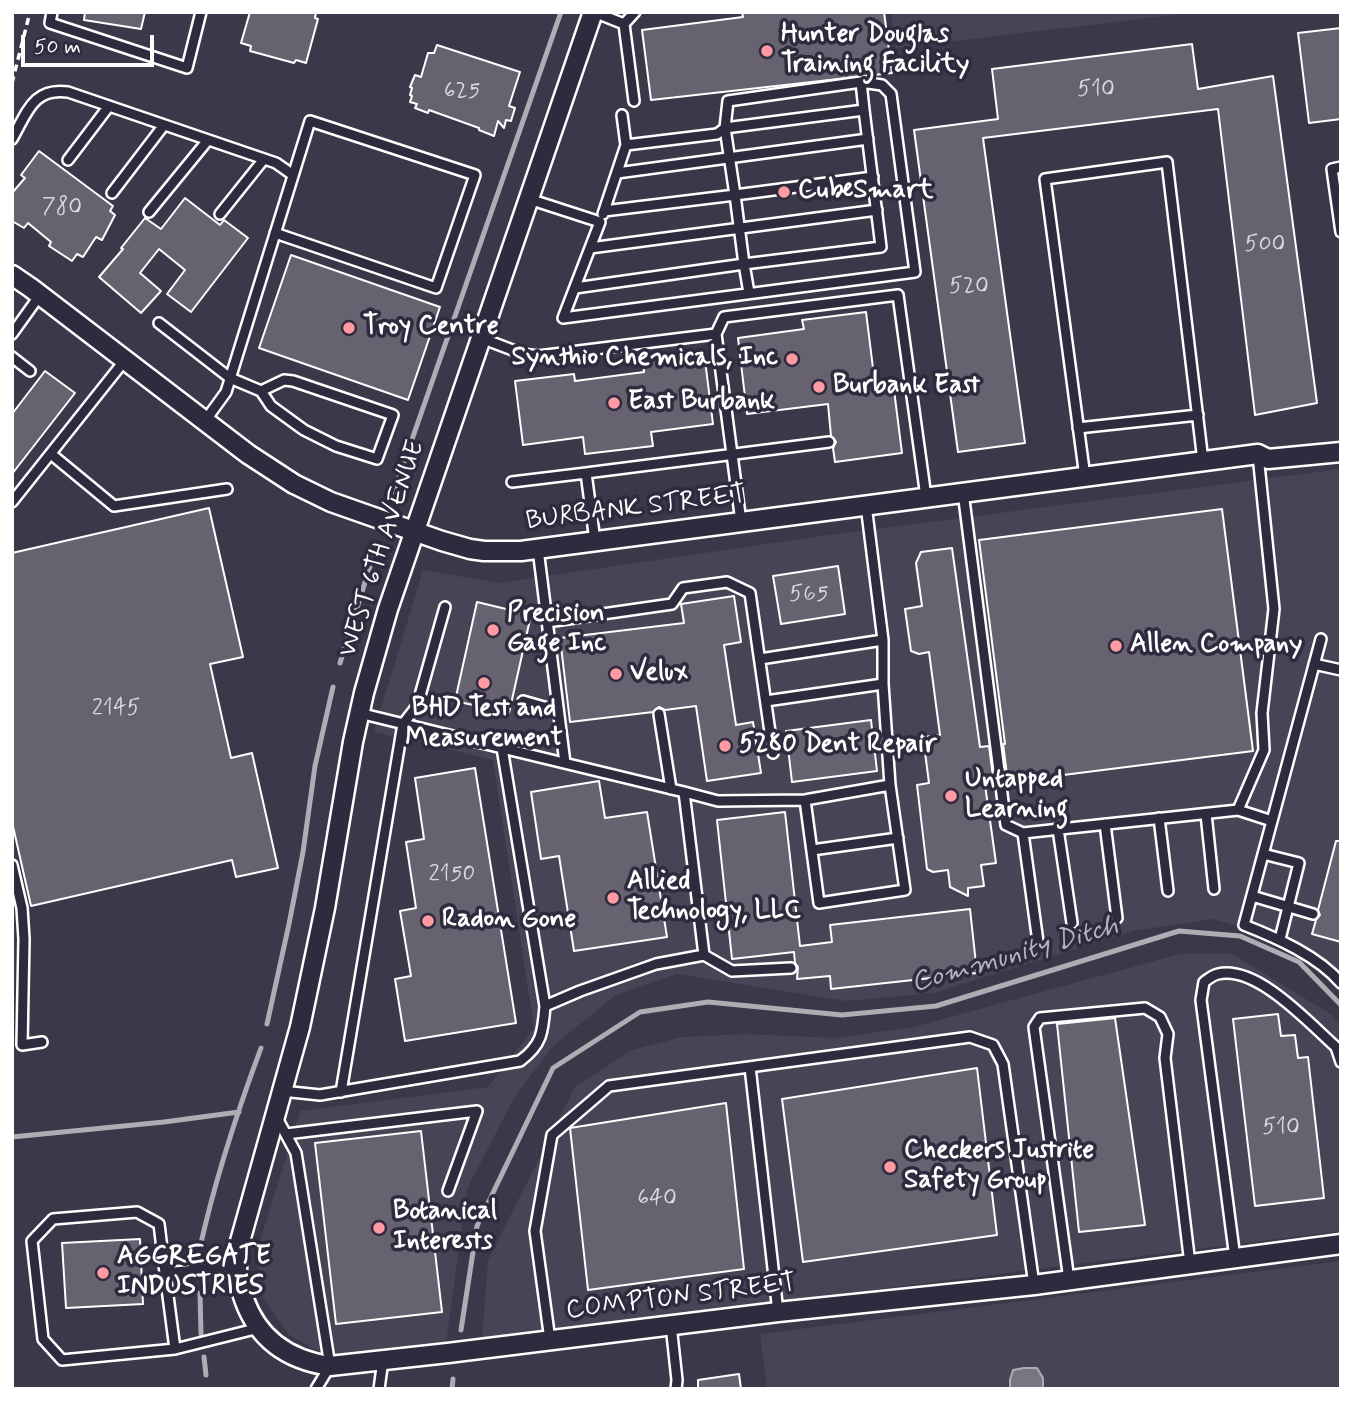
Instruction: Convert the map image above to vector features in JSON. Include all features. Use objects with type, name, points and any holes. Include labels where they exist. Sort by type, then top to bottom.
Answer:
[{"type":"street","name":"WEST 6TH AVENUE","points":[[275,1116],[300,1027],[325,908],[359,713],[388,609],[593,12]]},
{"type":"street","name":"BURBANK STREET","points":[[12,275],[270,470],[331,502],[470,549],[484,551],[538,549],[1258,454],[1268,460],[1341,452]]},
{"type":"street","name":"COMPTON STREET","points":[[275,1116],[239,1245],[236,1266],[239,1283],[249,1312],[272,1342],[292,1356],[330,1366],[778,1312],[1034,1285],[1341,1244]]},
{"type":"lane","points":[[52,12],[51,23],[187,68],[201,12]]},
{"type":"lane","points":[[593,12],[624,24]]},
{"type":"lane","points":[[634,101],[624,24],[635,12]]},
{"type":"lane","points":[[575,288],[881,247],[861,82]]},
{"type":"lane","points":[[622,115],[626,145],[563,318],[915,272],[891,94],[882,85],[861,82],[728,101],[725,128],[750,293]]},
{"type":"lane","points":[[12,138],[33,102],[40,96],[48,92],[68,92],[276,163],[293,175]]},
{"type":"lane","points":[[68,160],[109,106]]},
{"type":"lane","points":[[626,145],[717,134],[725,128],[864,110]]},
{"type":"lane","points":[[205,421],[226,392],[230,377],[293,175],[310,121],[475,176],[436,288],[275,233]]},
{"type":"lane","points":[[112,193],[164,125]]},
{"type":"lane","points":[[617,173],[868,139]]},
{"type":"lane","points":[[149,212],[208,140]]},
{"type":"lane","points":[[220,214],[264,159]]},
{"type":"lane","points":[[1085,477],[1045,179],[1167,162],[1203,461]]},
{"type":"lane","points":[[1341,167],[1332,169],[1341,232]]},
{"type":"lane","points":[[604,211],[873,177]]},
{"type":"lane","points":[[529,199],[600,222]]},
{"type":"lane","points":[[590,248],[877,210]]},
{"type":"lane","points":[[12,334],[40,295]]},
{"type":"lane","points":[[741,522],[716,334],[723,317],[898,295],[926,497]]},
{"type":"lane","points":[[159,323],[230,377],[261,391],[271,406],[304,430],[336,446],[377,459],[393,415],[293,381],[284,380],[261,391]]},
{"type":"lane","points":[[481,338],[523,354],[538,356],[716,334]]},
{"type":"lane","points":[[12,357],[30,371]]},
{"type":"lane","points":[[12,502],[125,360]]},
{"type":"lane","points":[[1078,428],[1198,415]]},
{"type":"lane","points":[[512,482],[829,442]]},
{"type":"lane","points":[[51,454],[114,506],[227,489]]},
{"type":"lane","points":[[1238,810],[1264,750],[1262,713],[1274,609],[1258,454]]},
{"type":"lane","points":[[586,472],[595,541]]},
{"type":"lane","points":[[963,492],[1006,825],[1023,833],[1238,810],[1272,821]]},
{"type":"lane","points":[[805,800],[819,903],[905,890],[890,785],[883,684],[883,640],[866,505]]},
{"type":"lane","points":[[538,549],[565,763]]},
{"type":"lane","points":[[547,622],[672,604],[683,588],[727,582],[750,593],[773,753]]},
{"type":"lane","points":[[341,1092],[403,724],[417,706],[444,607]]},
{"type":"lane","points":[[1321,639],[1244,925],[1280,939],[1331,972],[1341,983]]},
{"type":"lane","points":[[760,659],[883,640]]},
{"type":"lane","points":[[1314,664],[1341,670]]},
{"type":"lane","points":[[766,701],[883,684]]},
{"type":"lane","points":[[523,701],[558,711]]},
{"type":"lane","points":[[359,713],[718,801],[805,800],[890,785]]},
{"type":"lane","points":[[659,714],[671,789]]},
{"type":"lane","points":[[282,1091],[320,1095],[520,1062],[531,1054],[540,1041],[545,1006],[502,748]]},
{"type":"lane","points":[[684,792],[704,955]]},
{"type":"lane","points":[[1206,814],[1214,889]]},
{"type":"lane","points":[[1158,818],[1167,891]]},
{"type":"lane","points":[[1105,824],[1117,918]]},
{"type":"lane","points":[[1058,829],[1072,923]]},
{"type":"lane","points":[[1023,833],[1038,942]]},
{"type":"lane","points":[[812,850],[898,838]]},
{"type":"lane","points":[[1263,854],[1299,863],[1280,939]]},
{"type":"lane","points":[[12,864],[22,908],[24,939],[22,1045],[43,1042]]},
{"type":"lane","points":[[1252,897],[1313,914]]},
{"type":"lane","points":[[545,1006],[656,964],[704,955],[732,971],[791,968]]},
{"type":"lane","points":[[1235,1258],[1201,1000],[1204,982],[1217,974],[1239,974],[1268,987],[1336,1047],[1341,1062]]},
{"type":"lane","points":[[1069,1280],[1034,1027],[1040,1018],[1145,1008],[1160,1017],[1168,1034],[1165,1058],[1190,1264]]},
{"type":"lane","points":[[550,1340],[535,1231],[552,1135],[609,1086],[970,1037],[993,1045],[1003,1064],[1034,1285]]},
{"type":"lane","points":[[750,1067],[778,1312]]},
{"type":"lane","points":[[286,1134],[477,1111],[448,1191]]},
{"type":"lane","points":[[275,1116],[296,1153],[330,1366],[316,1389]]},
{"type":"lane","points":[[175,1349],[159,1224],[137,1212],[53,1219],[32,1241],[43,1339],[62,1360],[175,1349],[259,1328]]},
{"type":"lane","points":[[165,1273],[236,1266]]},
{"type":"lane","points":[[671,1325],[676,1389]]},
{"type":"lane","points":[[379,1389],[383,1360]]},
{"type":"path","points":[[12,82],[30,12]]},
{"type":"shaded area","points":[[891,12],[1200,12],[896,48]]},
{"type":"shaded area","points":[[1341,469],[1341,994],[1321,971],[1275,944],[1234,925],[1212,919],[1133,931],[934,993],[846,1001],[677,974],[616,995],[553,1046],[514,1098],[467,1189],[446,1344],[345,1357],[328,1356],[289,1335],[261,1295],[257,1251],[300,1111],[488,1087],[534,1028],[493,760],[374,732],[423,570],[499,583],[821,536]]},
{"type":"shaded area","points":[[1180,954],[1232,954],[1332,1015],[1341,1025],[1341,1231],[482,1339],[488,1260],[575,1087],[632,1050],[682,1037],[746,1034],[835,1038],[914,1027]]},
{"type":"shaded area","points":[[1341,1261],[1341,1389],[767,1389],[760,1334]]},
{"type":"shaded area","points":[[1037,1368],[1043,1378],[1043,1389],[1010,1389],[1013,1370]]},
{"type":"building","points":[[85,12],[145,12],[141,29],[84,20]]},
{"type":"building","points":[[250,12],[316,12],[315,18],[318,19],[306,63],[296,60],[294,63],[250,51],[251,46],[241,43]]},
{"type":"building","name":"Hunter Douglas Training Facility","points":[[742,12],[884,12],[892,73],[651,100],[642,30],[743,17]]},
{"type":"building","points":[[1341,28],[1341,119],[1309,123],[1298,33]]},
{"type":"building","points":[[1192,44],[1198,89],[1273,76],[1317,403],[1255,415],[1218,109],[983,138],[1025,443],[958,452],[914,130],[998,119],[992,69]]},
{"type":"building","points":[[437,45],[520,72],[509,106],[515,108],[511,121],[506,120],[504,128],[498,121],[494,136],[429,110],[428,113],[415,108],[417,104],[410,102],[410,87],[415,75],[421,77],[428,53],[434,53]]},
{"type":"building","points":[[39,151],[113,206],[110,211],[115,215],[102,240],[96,237],[83,257],[77,254],[72,261],[49,246],[51,242],[28,223],[24,228],[12,221],[12,193],[25,178],[21,175]]},
{"type":"building","points":[[185,198],[220,225],[224,220],[248,238],[191,312],[167,294],[185,270],[159,249],[140,273],[161,291],[141,313],[99,277],[145,218],[161,229]]},
{"type":"building","name":"Troy Centre","points":[[291,255],[440,307],[408,400],[259,348]]},
{"type":"building","name":"Burbank East","points":[[866,312],[875,384],[893,382],[902,453],[835,462],[833,448],[836,442],[831,436],[828,404],[747,414],[738,338],[804,329],[802,320]]},
{"type":"building","name":"East Burbank","points":[[704,352],[713,424],[651,432],[653,446],[585,454],[583,437],[523,445],[515,381],[574,374],[575,381],[644,372],[643,360]]},
{"type":"building","points":[[45,371],[75,393],[12,474],[12,414]]},
{"type":"building","points":[[209,508],[243,657],[210,664],[231,758],[252,753],[278,868],[236,877],[232,860],[31,906],[12,822],[12,553]]},
{"type":"building","name":"Allen Company","points":[[1222,509],[1253,751],[1008,782],[979,540]]},
{"type":"building","points":[[952,548],[980,747],[989,746],[994,784],[985,785],[996,863],[981,865],[984,886],[968,888],[968,896],[950,887],[948,870],[933,872],[927,869],[917,785],[929,783],[923,737],[940,735],[929,652],[919,654],[911,651],[905,609],[922,606],[916,563],[921,552]]},
{"type":"building","points":[[838,566],[845,614],[781,624],[773,576]]},
{"type":"building","points":[[734,596],[741,642],[724,645],[736,725],[753,722],[761,773],[707,781],[696,706],[665,710],[659,707],[653,712],[570,722],[560,638],[684,623],[681,604]]},
{"type":"building","points":[[477,602],[531,615],[509,713],[455,701]]},
{"type":"building","points":[[871,720],[877,771],[792,782],[786,731]]},
{"type":"building","points":[[475,768],[516,1023],[405,1041],[395,979],[411,976],[400,911],[416,908],[406,842],[424,839],[415,778]]},
{"type":"building","name":"Allied Technology, LLC","points":[[599,781],[605,818],[647,812],[667,937],[574,951],[559,856],[541,859],[531,792]]},
{"type":"building","points":[[785,812],[800,946],[832,942],[830,925],[970,909],[977,973],[831,989],[830,976],[797,979],[798,967],[794,952],[732,959],[717,820]]},
{"type":"building","points":[[1336,841],[1341,841],[1341,942],[1312,934],[1320,915],[1318,910]]},
{"type":"building","points":[[1278,1014],[1281,1036],[1295,1035],[1298,1058],[1308,1057],[1324,1198],[1255,1206],[1233,1019]]},
{"type":"building","points":[[1115,1018],[1145,1225],[1079,1232],[1057,1024]]},
{"type":"building","name":"Checkers Justrite Safety Group","points":[[977,1068],[997,1235],[803,1262],[782,1099]]},
{"type":"building","points":[[726,1103],[744,1269],[588,1290],[570,1128]]},
{"type":"building","name":"Botanical Interests","points":[[421,1131],[442,1312],[336,1324],[315,1143]]},
{"type":"building","name":"AGGREGATE INDUSTRIES","points":[[140,1239],[143,1304],[66,1308],[62,1243]]},
{"type":"building","points":[[739,1374],[741,1389],[698,1389],[698,1380]]},
{"type":"waterway","points":[[393,494],[561,12]]},
{"type":"waterway","points":[[340,663],[374,553]]},
{"type":"waterway","points":[[267,1024],[303,852],[315,766],[333,687]]},
{"type":"waterway","name":"Community Ditch","points":[[461,1330],[477,1226],[553,1068],[640,1012],[708,1002],[842,1015],[936,1006],[1179,931],[1240,936],[1299,962],[1341,1005]]},
{"type":"waterway","points":[[199,1252],[226,1149],[261,1048]]},
{"type":"waterway","points":[[12,1137],[239,1112]]},
{"type":"waterway","points":[[200,1293],[201,1334]]},
{"type":"waterway","points":[[204,1357],[206,1375]]},
{"type":"waterway","name":"Community Ditch","points":[[452,1389],[453,1379]]},
{"type":"place","name":"Hunter Douglas Training Facility","points":[[767,51]]},
{"type":"place","name":"CubeSmart","points":[[784,192]]},
{"type":"place","name":"Troy Centre","points":[[349,328]]},
{"type":"place","name":"Synthio Chemicals, Inc","points":[[792,359]]},
{"type":"place","name":"Burbank East","points":[[819,387]]},
{"type":"place","name":"East Burbank","points":[[614,403]]},
{"type":"place","name":"Precision Gage Inc","points":[[493,630]]},
{"type":"place","name":"Allen Company","points":[[1116,646]]},
{"type":"place","name":"Velux","points":[[616,674]]},
{"type":"place","name":"BHD Test and Measurement","points":[[484,683]]},
{"type":"place","name":"5280 Dent Repair","points":[[725,746]]},
{"type":"place","name":"Untapped Learning","points":[[951,796]]},
{"type":"place","name":"Allied Technology, LLC","points":[[613,898]]},
{"type":"place","name":"Radon Gone","points":[[428,921]]},
{"type":"place","name":"Checkers Justrite Safety Group","points":[[890,1167]]},
{"type":"place","name":"Botanical Interests","points":[[379,1228]]},
{"type":"place","name":"AGGREGATE INDUSTRIES","points":[[103,1273]]}]
